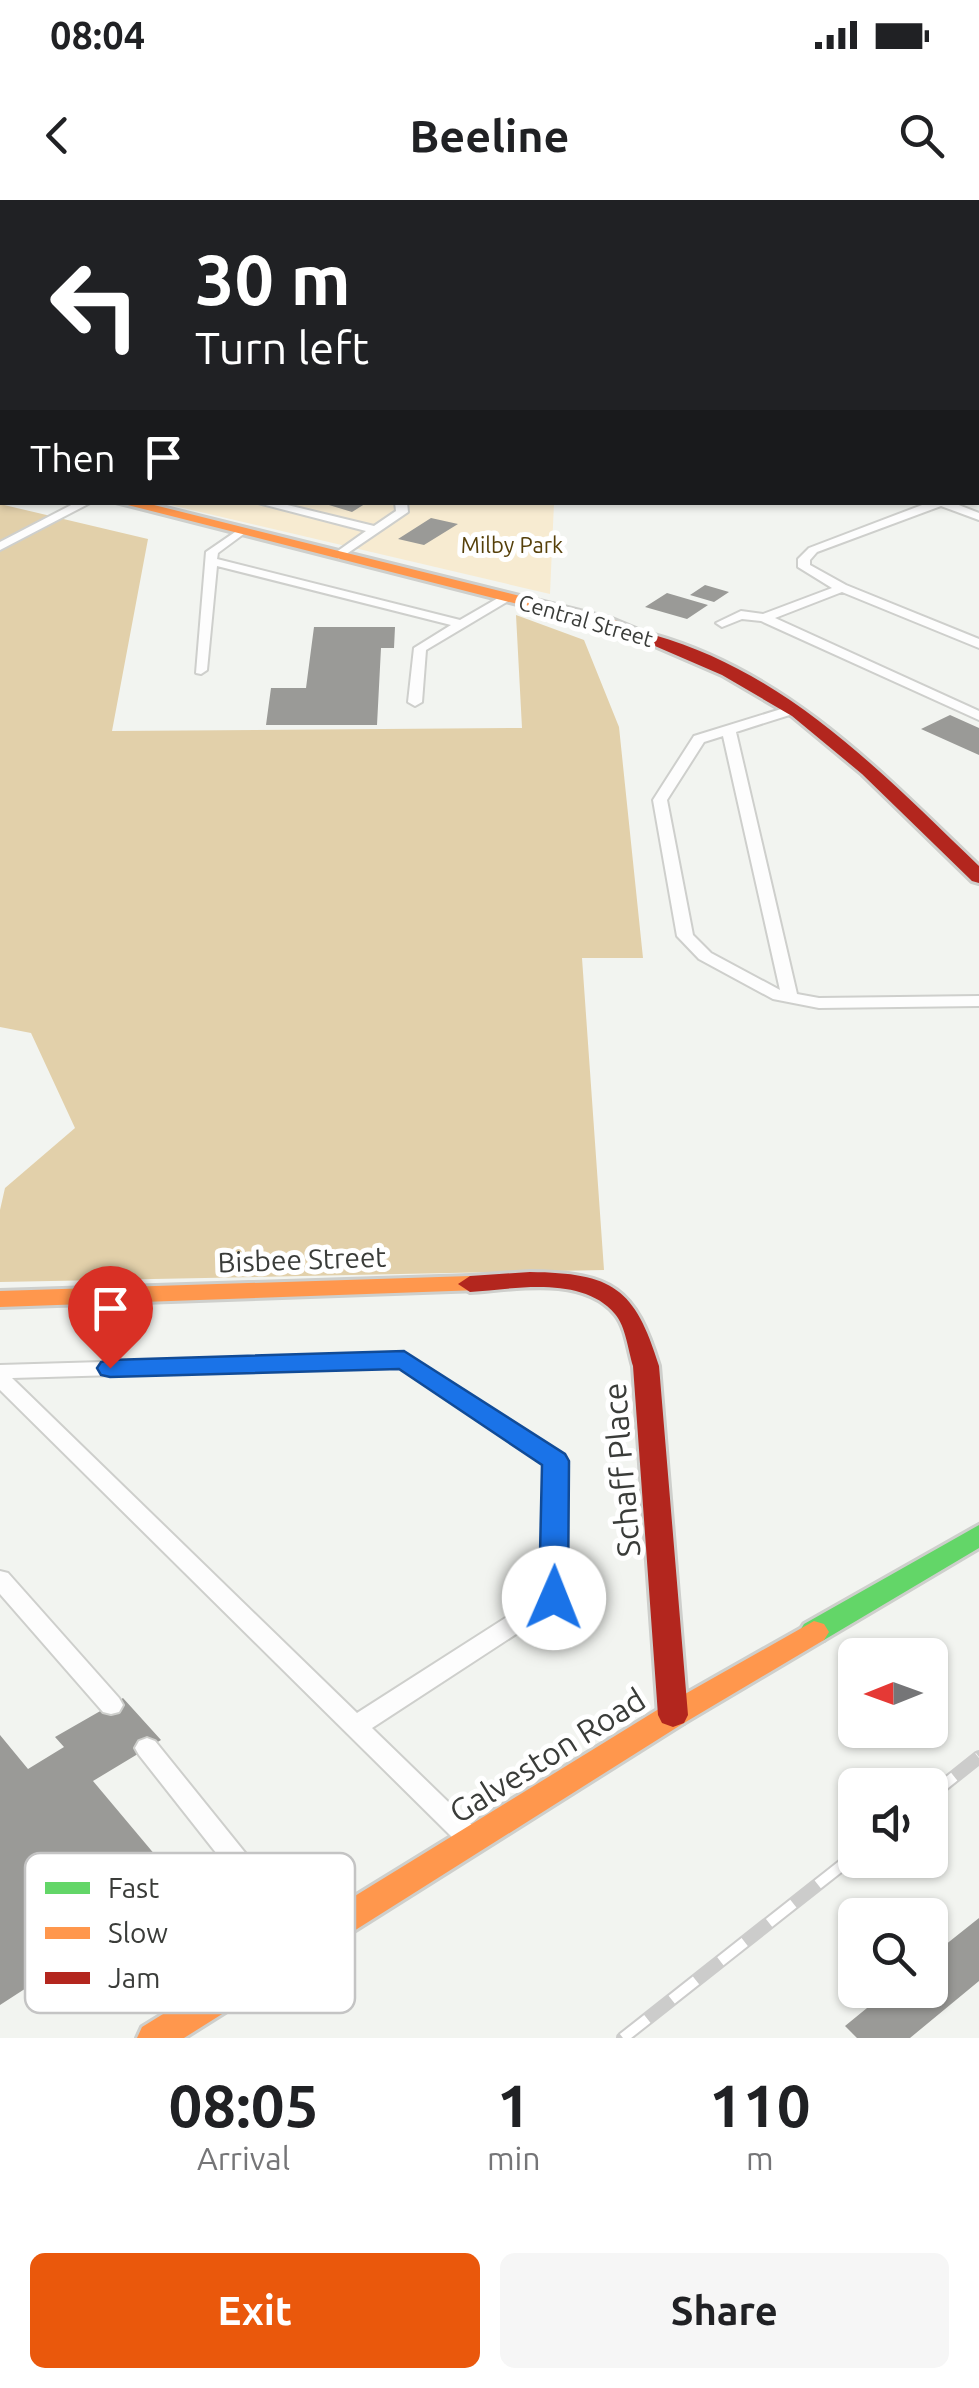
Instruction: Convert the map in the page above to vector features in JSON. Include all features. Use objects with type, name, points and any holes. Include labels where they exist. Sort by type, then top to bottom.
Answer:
[{"type":"street","name":"Central Street","points":[[135,505],[606,622],[680,648],[730,671],[794,709],[836,741],[979,876]]},
{"type":"street","name":"Bisbee Street","points":[[0,1299],[527,1282],[574,1284],[604,1292]]},
{"type":"street","name":"Schaff Place","points":[[604,1292],[625,1309],[646,1366],[673,1715]]},
{"type":"street","name":"Galveston Road","points":[[355,1911],[673,1715],[979,1535]]},
{"type":"street","name":"Galveston Road","points":[[154,2038],[193,2013]]},
{"type":"lane","points":[[0,547],[81,505]]},
{"type":"lane","points":[[272,505],[376,530]]},
{"type":"lane","points":[[339,555],[402,512],[401,505]]},
{"type":"lane","points":[[936,505],[813,550],[804,558],[804,566],[842,588],[979,644]]},
{"type":"lane","points":[[946,505],[979,517]]},
{"type":"lane","points":[[201,670],[212,552],[241,531]]},
{"type":"lane","points":[[212,561],[462,624]]},
{"type":"lane","points":[[764,618],[842,588]]},
{"type":"lane","points":[[415,702],[417,652],[509,598]]},
{"type":"lane","points":[[722,623],[740,614],[764,618],[979,716]]},
{"type":"lane","points":[[794,709],[699,739],[660,800],[685,936],[704,956],[779,996],[819,1004],[979,1001]]},
{"type":"lane","points":[[729,731],[790,998]]},
{"type":"lane","points":[[0,1375],[404,1360],[556,1461],[554,1598],[356,1726]]},
{"type":"lane","points":[[0,1375],[470,1840]]},
{"type":"lane","points":[[0,1579],[112,1705]]},
{"type":"lane","points":[[148,1748],[231,1853]]},
{"type":"green space","name":"Milby Park","points":[[171,505],[554,505],[550,594]]},
{"type":"shaded area","points":[[0,505],[148,539],[112,731],[522,728],[516,615],[584,640],[619,727],[643,958],[582,958],[604,1270],[0,1282],[0,1210],[5,1188],[75,1128],[31,1033],[0,1027]]},
{"type":"building","points":[[329,505],[363,505],[352,512]]},
{"type":"building","points":[[431,518],[458,524],[424,545],[398,539]]},
{"type":"building","points":[[705,585],[729,592],[714,602],[690,595]]},
{"type":"building","points":[[667,593],[708,605],[687,619],[645,607]]},
{"type":"building","points":[[314,627],[395,627],[394,648],[381,648],[377,725],[266,725],[271,688],[306,688]]},
{"type":"building","points":[[950,715],[979,728],[979,755],[921,729]]},
{"type":"building","points":[[123,1698],[161,1740],[93,1781],[153,1853],[25,1853],[25,1989],[0,2005],[0,1735],[28,1769],[64,1747],[55,1737]]},
{"type":"building","points":[[979,1918],[979,1981],[948,2007],[948,1943]]},
{"type":"building","points":[[867,2008],[946,2008],[910,2038],[857,2038],[845,2026]]},
{"type":"railway","points":[[948,1782],[979,1757]]},
{"type":"railway","points":[[623,2038],[838,1868]]},
{"type":"traffic: fast","points":[[814,1632],[979,1535]]},
{"type":"traffic: slow","points":[[135,505],[606,622],[654,640]]},
{"type":"traffic: slow","points":[[0,1299],[470,1284]]},
{"type":"traffic: slow","points":[[355,1913],[814,1632]]},
{"type":"traffic: slow","points":[[154,2038],[194,2013]]},
{"type":"traffic: jam","points":[[654,640],[728,671],[798,712],[869,770],[979,877]]},
{"type":"traffic: jam","points":[[470,1284],[571,1282],[608,1295],[631,1320],[646,1366],[673,1715]]},
{"type":"route","points":[[110,1368],[404,1360],[556,1461],[554,1598]]}]
